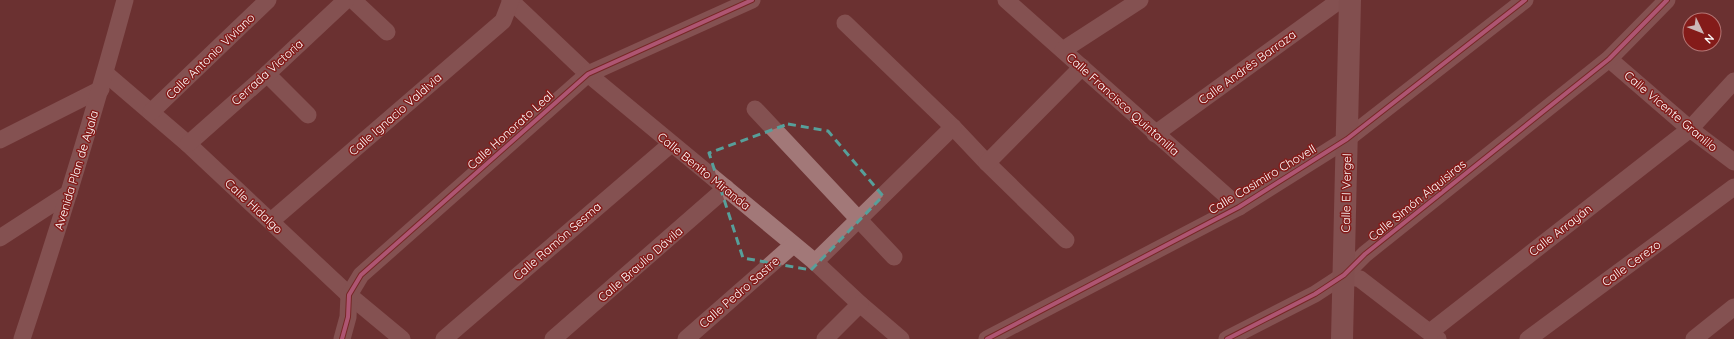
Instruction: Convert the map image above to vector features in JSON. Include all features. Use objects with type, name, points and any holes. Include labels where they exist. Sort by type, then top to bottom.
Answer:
[{"type":"street","name":"Avenida Plan de Ayala","points":[[22,339],[69,194],[125,0]]},
{"type":"street","name":"Calle Antonio Viviano","points":[[152,112],[268,0]]},
{"type":"street","name":"Cerrada Victoria","points":[[188,144],[267,74],[346,0]]},
{"type":"street","points":[[353,0],[387,32]]},
{"type":"street","name":"Calle Benito Miranda","points":[[511,0],[588,74],[815,262],[860,304],[901,339]]},
{"type":"street","name":"Calle Ignacio Valdivia","points":[[271,221],[503,20],[511,0]]},
{"type":"street","name":"Calle Honorato Leal","points":[[342,339],[348,317],[349,295],[361,275],[588,74],[752,0]]},
{"type":"street","name":"Calle Francisco Quintanilla","points":[[1006,0],[1155,134],[1239,207]]},
{"type":"street","points":[[1062,50],[1140,0]]},
{"type":"street","name":"Calle Andrés Barraza","points":[[1155,134],[1340,0]]},
{"type":"street","name":"Calle El Vergel","points":[[1342,339],[1350,0]]},
{"type":"street","name":"Calle Casimiro Chovell","points":[[987,339],[1239,207],[1347,139],[1525,0]]},
{"type":"street","name":"Calle Simón Alquisiras","points":[[1227,339],[1315,294],[1344,275],[1365,254],[1609,59],[1667,0]]},
{"type":"street","points":[[844,23],[953,127],[987,163],[1066,240]]},
{"type":"street","name":"Calle Vicente Granillo","points":[[1609,59],[1690,129],[1734,162]]},
{"type":"street","points":[[987,163],[1082,68]]},
{"type":"street","name":"Calle Hidalgo","points":[[105,73],[188,144],[349,295],[402,339]]},
{"type":"street","points":[[267,74],[308,115]]},
{"type":"street","name":"Calle Arrayán","points":[[1434,336],[1690,129],[1734,81]]},
{"type":"street","points":[[0,140],[100,89]]},
{"type":"street","points":[[755,109],[894,257]]},
{"type":"street","points":[[815,262],[953,127]]},
{"type":"street","name":"Calle Ramón Sesma","points":[[444,339],[671,144]]},
{"type":"street","name":"Calle Cerezo","points":[[1528,339],[1734,187]]},
{"type":"street","name":"Calle Braulio Dávila","points":[[553,339],[726,188]]},
{"type":"street","points":[[0,238],[69,194]]},
{"type":"street","name":"Calle Pedro Sastre","points":[[686,339],[793,245]]},
{"type":"street","points":[[1344,275],[1360,279],[1434,336]]},
{"type":"street","points":[[824,339],[860,304]]},
{"type":"street","points":[[1694,339],[1734,307]]},
{"type":"highlighted area","points":[[788,124],[828,131],[883,196],[811,270],[743,258],[709,153]]},
{"type":"cycle path","points":[[342,339],[348,317],[349,295],[361,275],[588,74],[752,0]]},
{"type":"cycle path","points":[[987,339],[1239,207],[1347,139],[1525,0]]},
{"type":"cycle path","points":[[1227,339],[1315,294],[1344,275],[1365,254],[1609,59],[1667,0]]}]
